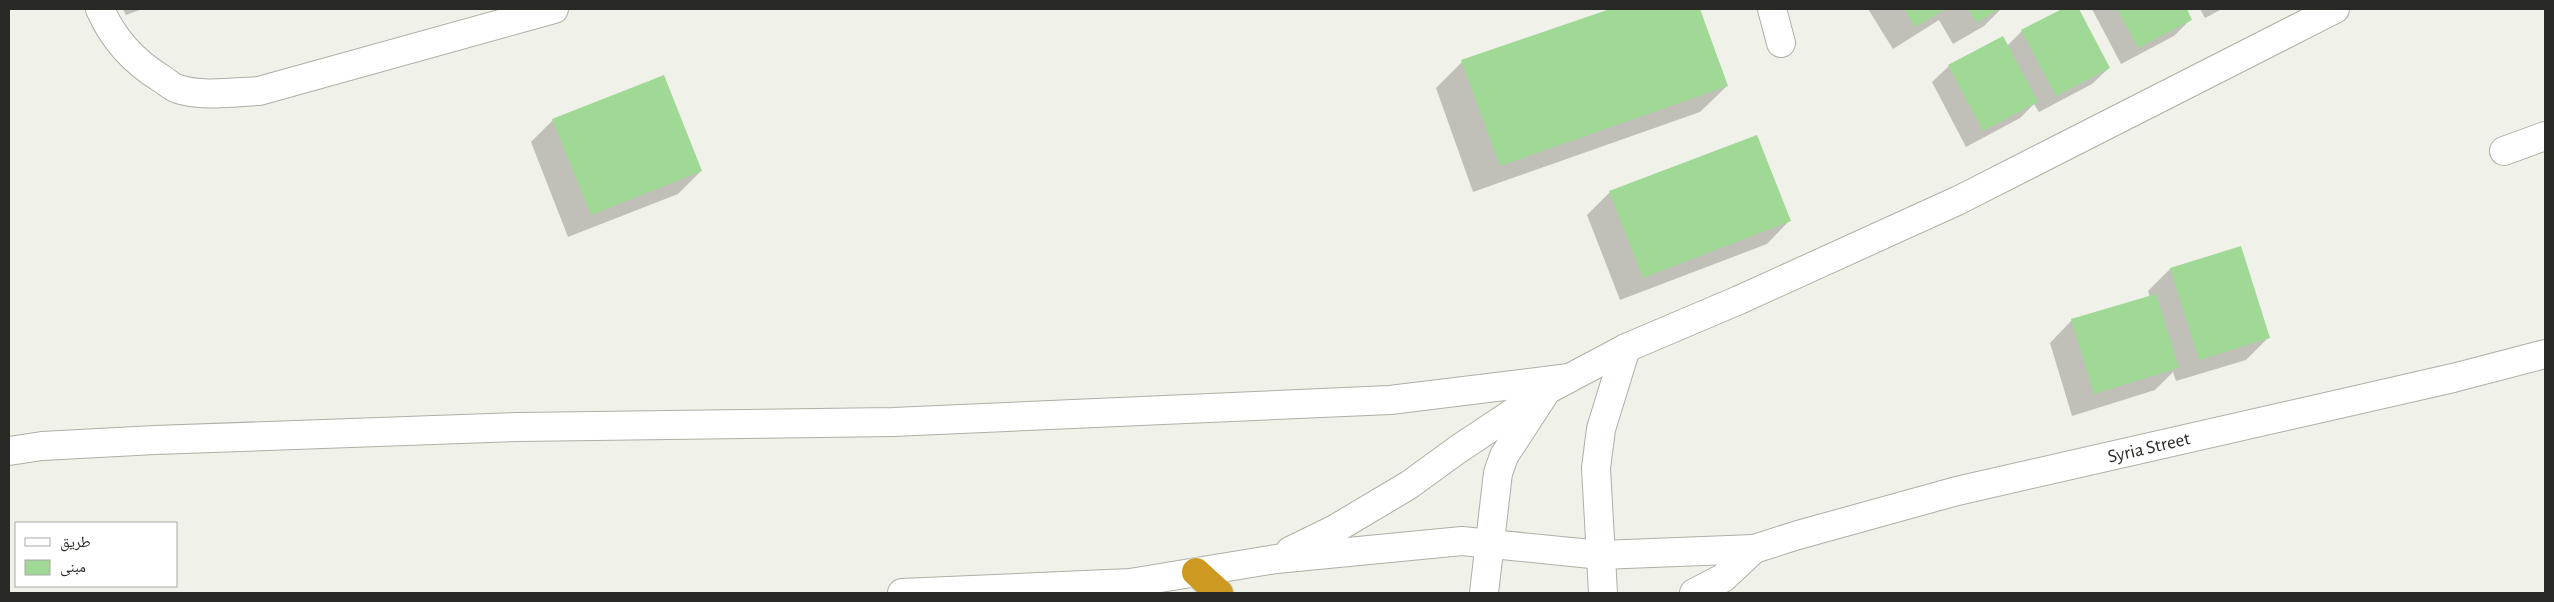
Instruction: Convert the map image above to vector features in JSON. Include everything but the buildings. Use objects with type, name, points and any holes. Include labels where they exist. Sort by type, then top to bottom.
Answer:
[{"type":"highway","points":[[1196,572],[1219,593]]},
{"type":"street","points":[[100,9],[113,35],[130,55],[151,73],[178,90],[214,93],[259,91],[554,9]]},
{"type":"street","points":[[1772,9],[1780,43]]},
{"type":"street","points":[[1276,559],[1335,530],[1409,485],[1457,450],[1558,384],[1626,348],[1739,300],[1959,200],[2336,9]]},
{"type":"street","points":[[2504,151],[2545,136]]},
{"type":"street","points":[[1603,593],[1596,468],[1601,428],[1626,348]]},
{"type":"street","name":"Syria Street","points":[[1754,549],[1957,491],[2452,378],[2545,354]]},
{"type":"street","points":[[9,450],[42,446],[165,439],[518,426],[893,422],[1380,401],[1558,384]]},
{"type":"street","points":[[1484,593],[1498,473],[1504,456],[1558,384]]},
{"type":"street","points":[[902,593],[1130,583],[1276,559],[1462,541],[1489,542],[1601,555],[1754,549]]},
{"type":"street","points":[[1694,593],[1723,585],[1754,549]]}]
